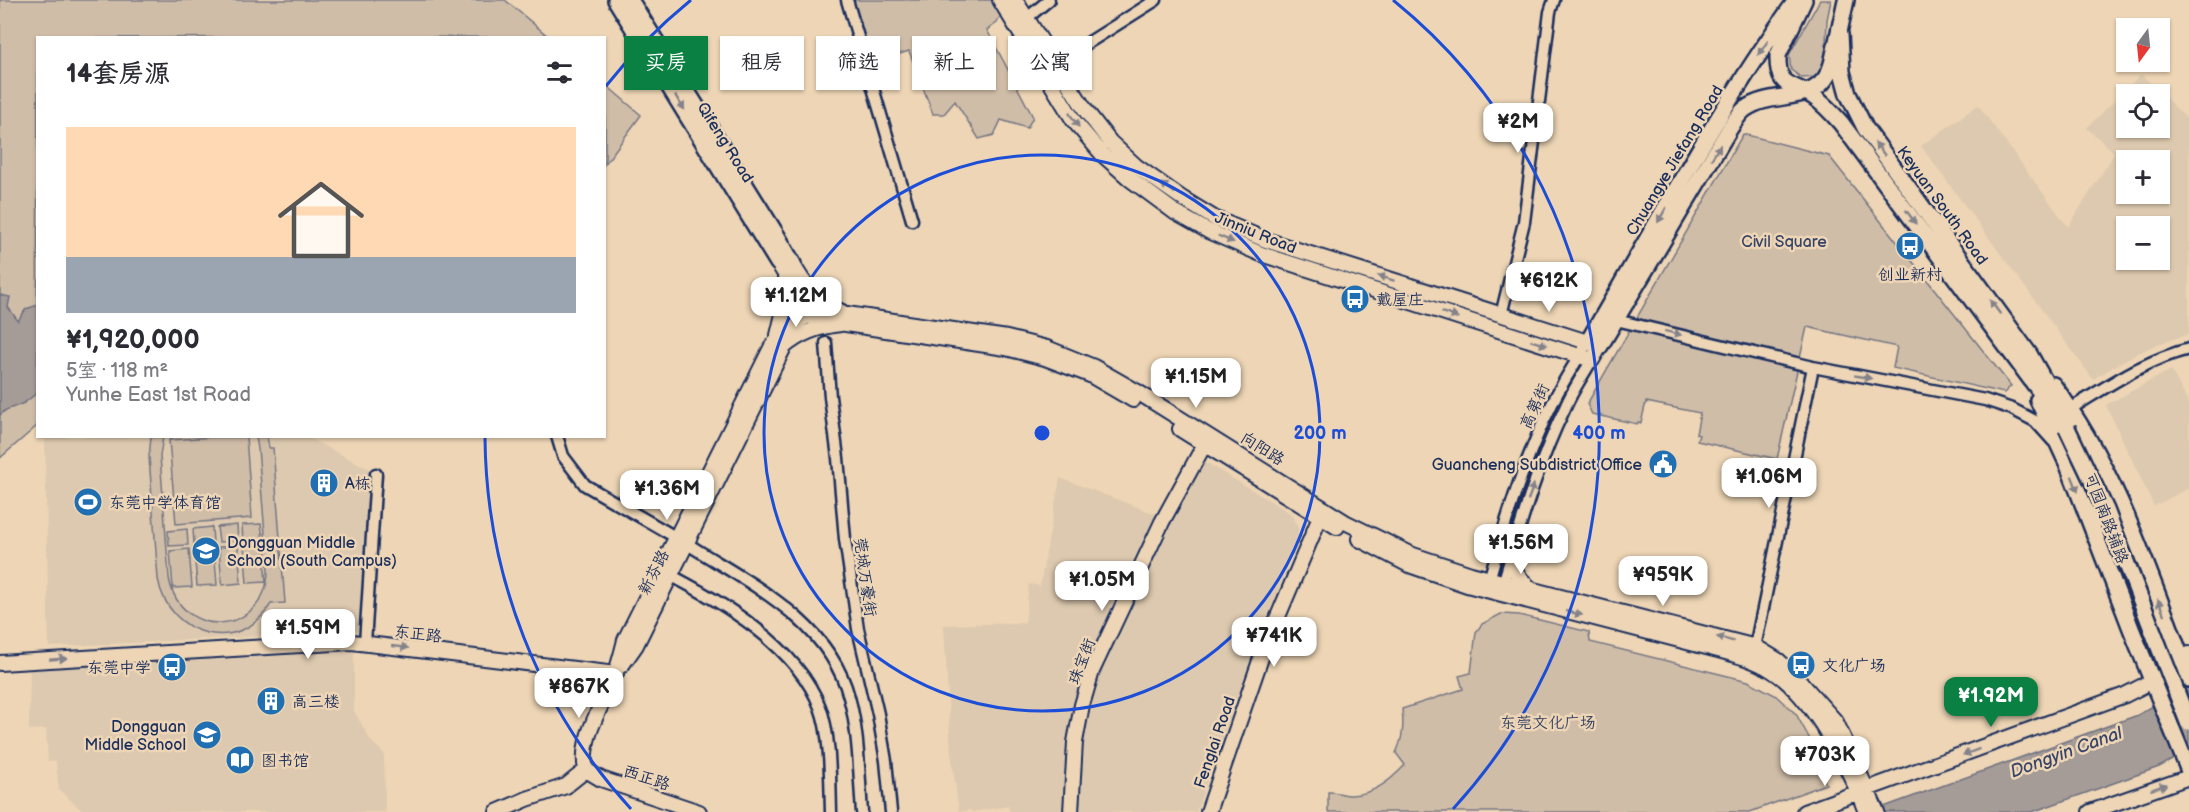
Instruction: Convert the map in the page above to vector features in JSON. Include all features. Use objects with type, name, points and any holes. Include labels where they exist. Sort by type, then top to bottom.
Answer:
[{"type":"main road","name":"Qifeng Road","points":[[616,0],[772,239]]},
{"type":"main road","name":"Qifeng Road","points":[[630,0],[772,239]]},
{"type":"main road","name":"Jinniu Road","points":[[1000,0],[1074,121],[1101,154],[1176,213],[1208,231],[1261,254],[1590,351]]},
{"type":"main road","points":[[1015,0],[1039,36]]},
{"type":"main road","name":"Chuangye Jiefang Road","points":[[1590,351],[1723,111],[1797,0]]},
{"type":"main road","name":"Keyuan South Road","points":[[1804,0],[1778,55],[1781,78],[1791,87],[1813,96],[1833,114],[2012,356],[2040,383]]},
{"type":"main road","points":[[1806,92],[1824,82],[1829,74],[1846,0]]},
{"type":"main road","name":"Keyuan South Road","points":[[1840,34],[1842,72],[1848,94],[1865,128],[2030,354],[2040,383]]},
{"type":"main road","points":[[1073,90],[1110,142],[1136,166],[1214,218],[1266,240],[1501,315],[1590,351]]},
{"type":"main road","name":"Chuangye Jiefang Road","points":[[1590,351],[1616,320],[1743,109],[1763,100],[1806,92]]},
{"type":"main road","points":[[1787,96],[1833,114]]},
{"type":"main road","points":[[772,239],[801,281],[814,295],[846,319]]},
{"type":"main road","points":[[760,384],[777,340],[790,285],[786,260]]},
{"type":"main road","points":[[760,384],[786,260]]},
{"type":"main road","points":[[790,285],[803,303],[817,315]]},
{"type":"main road","points":[[762,366],[777,340],[789,326],[806,317],[817,315],[846,319]]},
{"type":"main road","points":[[760,384],[784,347],[792,340],[846,319]]},
{"type":"main road","name":"向阳路","points":[[846,319],[1007,338],[1047,348],[1094,367],[1320,517],[1409,564],[1753,653],[1802,699],[1826,729],[1862,790],[1870,809]]},
{"type":"main road","name":"可园南路辅路","points":[[2030,354],[2070,409],[2093,448],[2120,505],[2187,668]]},
{"type":"main road","name":"可园南路辅路","points":[[2012,356],[2037,397],[2065,458],[2187,765]]},
{"type":"main road","points":[[2040,383],[2067,428],[2106,510],[2188,724]]},
{"type":"main road","name":"新芬路","points":[[586,770],[583,758],[587,742],[616,674],[625,640],[665,573],[760,384]]},
{"type":"main road","name":"向阳路","points":[[1207,440],[1345,522],[1413,555],[1495,586]]},
{"type":"main road","name":"珠宝街","points":[[1071,812],[1075,742],[1082,705],[1092,671],[1162,522],[1207,440]]},
{"type":"main road","name":"Fenglai Road","points":[[1208,812],[1263,652],[1320,517]]},
{"type":"main road","points":[[1514,548],[1513,564],[1523,592]]},
{"type":"main road","name":"东正路","points":[[0,663],[267,646],[365,643],[616,674]]},
{"type":"main road","points":[[1804,812],[2125,695],[2187,668]]},
{"type":"main road","points":[[497,812],[566,786],[586,770]]},
{"type":"main road","name":"西正路","points":[[586,770],[601,779],[699,812]]},
{"type":"main road","points":[[2090,812],[2189,777]]},
{"type":"street","points":[[847,0],[912,220]]},
{"type":"street","points":[[1027,18],[1049,0]]},
{"type":"street","points":[[1092,40],[1156,0]]},
{"type":"street","points":[[1501,315],[1524,222],[1550,12],[1554,0]]},
{"type":"street","points":[[1616,320],[1813,368],[1985,400],[2012,409],[2035,421],[2065,458]]},
{"type":"street","name":"莞城万豪街","points":[[826,343],[830,397],[855,608],[886,761],[891,812]]},
{"type":"street","points":[[2070,409],[2135,370],[2160,358],[2189,349]]},
{"type":"street","name":"高第街","points":[[1495,586],[1514,548],[1526,508],[1558,422],[1590,351]]},
{"type":"street","name":"高第街","points":[[1495,586],[1512,502],[1527,463],[1553,402],[1590,351]]},
{"type":"street","points":[[1753,653],[1813,368]]},
{"type":"street","points":[[558,438],[562,456],[585,485],[681,541],[781,604],[812,632],[831,655],[850,698],[862,812]]},
{"type":"street","points":[[365,643],[376,474]]},
{"type":"street","points":[[665,573],[695,589],[764,637],[794,663],[821,708],[830,758],[831,812]]},
{"type":"shaded area","points":[[2141,74],[2151,84],[2131,84]]},
{"type":"shaded area","points":[[2116,99],[2116,138],[2170,138],[2170,102],[2189,121],[2189,334],[2155,345],[2093,379],[1921,146],[1978,105],[2068,227],[2115,153],[2087,128]]},
{"type":"shaded area","points":[[2171,370],[2189,404],[2189,488],[2154,506],[2106,405]]},
{"type":"shaded area","name":"Dongguan Middle School (South Campus)","points":[[45,438],[309,438],[371,470],[359,631],[49,647]]},
{"type":"shaded area","points":[[1192,454],[1290,513],[1297,524],[1299,536],[1255,648],[1196,812],[1010,812],[1008,806],[959,812],[951,752],[944,625],[1025,623],[1029,584],[1040,586],[1060,478],[1158,515]]},
{"type":"shaded area","name":"Dongguan Middle School","points":[[354,652],[354,711],[371,741],[384,754],[385,812],[84,812],[59,790],[56,761],[48,762],[46,729],[29,730],[30,670]]},
{"type":"green space","points":[[0,0],[505,0],[548,36],[36,36],[36,427],[0,458]]},
{"type":"green space","points":[[853,0],[994,0],[1002,12],[997,23],[987,30],[990,36],[912,36],[912,59],[909,51],[900,54],[900,36],[863,36]]},
{"type":"green space","points":[[1820,0],[1831,0],[1827,20],[1825,66],[1816,77],[1802,78],[1791,70],[1789,55]]},
{"type":"green space","points":[[996,47],[1008,70],[1008,90],[1019,90],[1033,117],[1027,128],[1001,120],[994,135],[979,139],[955,101],[944,114],[933,114],[924,90],[996,90]]},
{"type":"green space","points":[[606,85],[641,115],[606,163]]},
{"type":"green space","name":"Civil Square","points":[[1743,134],[1829,156],[2011,386],[2004,393],[1893,368],[1897,347],[1807,327],[1777,459],[1697,441],[1700,413],[1646,402],[1641,423],[1637,424],[1592,414],[1587,404]]},
{"type":"green space","points":[[151,438],[163,438],[160,456],[169,578],[176,599],[189,613],[205,621],[222,623],[239,618],[254,608],[264,592],[268,570],[256,438],[267,438],[269,448],[273,448],[285,603],[271,604],[257,620],[241,630],[224,634],[206,633],[190,626],[175,615],[164,599],[158,579],[149,457]]},
{"type":"green space","points":[[246,438],[252,518],[176,524],[169,440]]},
{"type":"green space","points":[[261,524],[263,539],[243,541],[242,525]]},
{"type":"green space","points":[[237,525],[238,541],[219,542],[217,527]]},
{"type":"green space","points":[[212,527],[213,543],[194,544],[193,529]]},
{"type":"green space","points":[[187,529],[188,545],[169,546],[168,531]]},
{"type":"green space","points":[[263,544],[266,582],[247,583],[244,545]]},
{"type":"green space","points":[[238,546],[241,583],[222,585],[219,547]]},
{"type":"green space","points":[[214,547],[217,585],[197,586],[194,549]]},
{"type":"green space","points":[[189,549],[192,587],[173,588],[170,551]]},
{"type":"green space","name":"东莞文化广场","points":[[1501,614],[1519,615],[1589,632],[1590,642],[1748,681],[1775,695],[1796,714],[1812,743],[1826,784],[1750,812],[1328,812],[1328,792],[1351,795],[1367,792],[1387,781],[1405,765],[1396,753],[1402,732],[1402,709],[1463,689],[1459,676],[1471,673],[1476,632],[1482,624]]},
{"type":"water","points":[[0,295],[10,297],[8,307],[18,321],[26,309],[36,306],[36,394],[24,403],[0,415]]},
{"type":"water","name":"Dongyin Canal","points":[[2189,681],[2189,751],[2159,767],[2032,812],[1870,812],[2138,715],[2173,694]]},
{"type":"place","name":"创业新村","points":[[1910,246]]},
{"type":"place","name":"戴屋庄","points":[[1355,299]]},
{"type":"place","name":"Guancheng Subdistrict Office","points":[[1663,464]]},
{"type":"place","name":"A栋","points":[[324,483]]},
{"type":"place","name":"东莞中学体育馆","points":[[88,502]]},
{"type":"place","name":"Dongguan Middle School (South Campus)","points":[[206,551]]},
{"type":"place","name":"文化广场","points":[[1801,665]]},
{"type":"place","name":"东莞中学","points":[[172,667]]},
{"type":"place","name":"高三楼","points":[[271,701]]},
{"type":"place","name":"Dongguan Middle School","points":[[207,735]]},
{"type":"place","name":"图书馆","points":[[240,760]]}]
